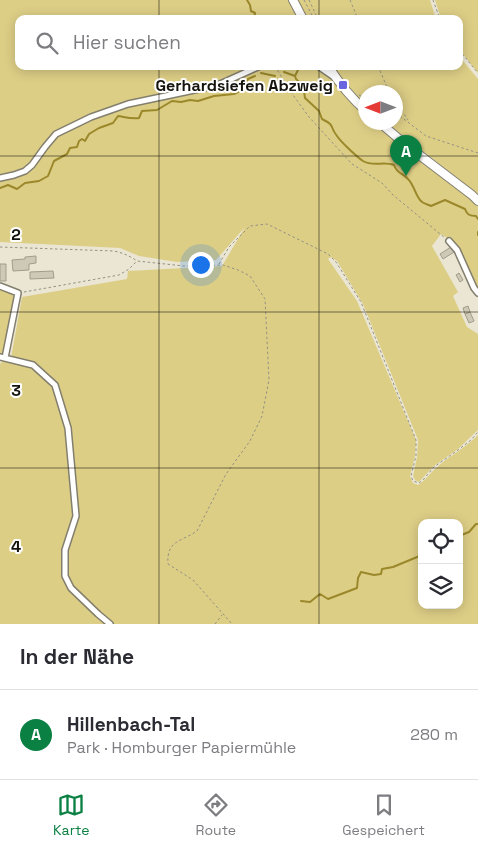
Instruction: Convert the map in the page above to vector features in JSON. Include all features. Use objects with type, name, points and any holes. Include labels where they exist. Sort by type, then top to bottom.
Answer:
[{"type":"main road","points":[[293,0],[301,15]]},
{"type":"main road","points":[[330,70],[358,104]]},
{"type":"main road","points":[[388,130],[472,194],[478,201]]},
{"type":"street","points":[[0,178],[25,170],[32,165],[56,134],[91,117],[128,104],[218,86],[252,70]]},
{"type":"street","points":[[324,70],[336,79]]},
{"type":"street","points":[[450,241],[478,293]]},
{"type":"street","points":[[0,286],[18,293],[3,358],[33,365],[55,385],[68,428],[76,516],[65,550],[65,576],[71,588],[110,624]]},
{"type":"path","points":[[304,0],[312,15]]},
{"type":"path","points":[[308,0],[316,15]]},
{"type":"path","points":[[350,0],[356,15]]},
{"type":"path","points":[[433,0],[439,15]]},
{"type":"path","points":[[463,55],[478,73]]},
{"type":"path","points":[[277,70],[309,117],[352,164],[382,183],[450,241]]},
{"type":"path","points":[[380,70],[386,85]]},
{"type":"path","points":[[403,113],[409,123]]},
{"type":"path","points":[[403,118],[426,136],[478,153]]},
{"type":"path","points":[[219,265],[229,247],[250,226],[267,224],[328,254],[336,262],[361,302],[416,440],[413,481],[419,483],[423,480],[434,467],[471,440],[478,432]]},
{"type":"path","points":[[0,247],[114,252],[122,253],[137,261],[184,266],[219,265],[238,270],[250,276],[265,299],[268,380],[262,416],[250,441],[226,474],[197,531],[180,539],[171,547],[168,557],[168,564],[193,580],[232,624]]},
{"type":"path","points":[[18,293],[118,275],[137,261]]},
{"type":"path","points":[[215,624],[223,614]]},
{"type":"shaded area","points":[[0,0],[430,0],[435,15],[15,15],[15,70],[463,70],[463,61],[478,79],[478,194],[396,130],[403,130],[403,85],[358,85],[358,97],[348,85],[343,90],[358,106],[358,130],[385,130],[478,203],[478,292],[450,240],[441,234],[432,246],[458,292],[453,296],[467,327],[478,334],[478,430],[458,449],[434,466],[419,482],[413,476],[418,440],[363,304],[337,261],[331,257],[328,259],[357,301],[416,440],[415,456],[410,476],[413,483],[418,485],[421,483],[441,464],[478,435],[478,624],[0,624],[0,364],[5,358],[11,358],[22,297],[127,279],[128,271],[222,266],[245,227],[216,260],[177,262],[139,256],[120,248],[0,242]]},
{"type":"shaded area","points":[[435,0],[478,0],[478,73],[463,54],[463,15],[440,15]]},
{"type":"shaded area","points":[[0,289],[17,294],[4,355],[0,355]]},
{"type":"building","points":[[451,247],[454,252],[443,259],[440,254]]},
{"type":"building","points":[[36,256],[36,263],[29,264],[29,270],[13,271],[12,260]]},
{"type":"building","points":[[0,264],[6,264],[6,281],[0,281]]},
{"type":"building","points":[[53,271],[54,278],[30,279],[30,272]]},
{"type":"building","points":[[459,273],[463,280],[460,282],[456,275]]},
{"type":"building","points":[[468,306],[470,312],[465,314],[463,308]]},
{"type":"building","points":[[470,312],[474,321],[469,323],[465,314]]},
{"type":"waterway","points":[[247,0],[255,15]]},
{"type":"waterway","points":[[298,70],[295,76],[303,87],[305,98],[319,111],[322,119],[331,125],[339,139],[363,161],[394,165],[410,181],[418,198],[424,203],[431,206],[445,200],[465,209],[468,214],[476,216],[478,219]]},
{"type":"waterway","points":[[284,72],[295,76]]},
{"type":"waterway","points":[[261,73],[275,76]]},
{"type":"waterway","points":[[0,188],[8,185],[17,189],[25,183],[39,181],[48,176],[54,161],[67,154],[70,148],[77,147],[82,139],[85,141],[89,134],[113,123],[118,116],[139,118],[142,111],[157,110],[172,101],[198,101],[214,96],[234,94],[242,90],[248,79],[255,76]]},
{"type":"waterway","points":[[463,534],[478,524]]},
{"type":"waterway","points":[[301,601],[310,602],[320,594],[328,599],[357,588],[361,572],[374,575],[381,574],[382,569],[393,567],[418,557]]},
{"type":"place","name":"Gerhardsiefen Abzweig","points":[[343,85]]},
{"type":"place","name":"Hillenbach-Tal","points":[[406,176]]}]
